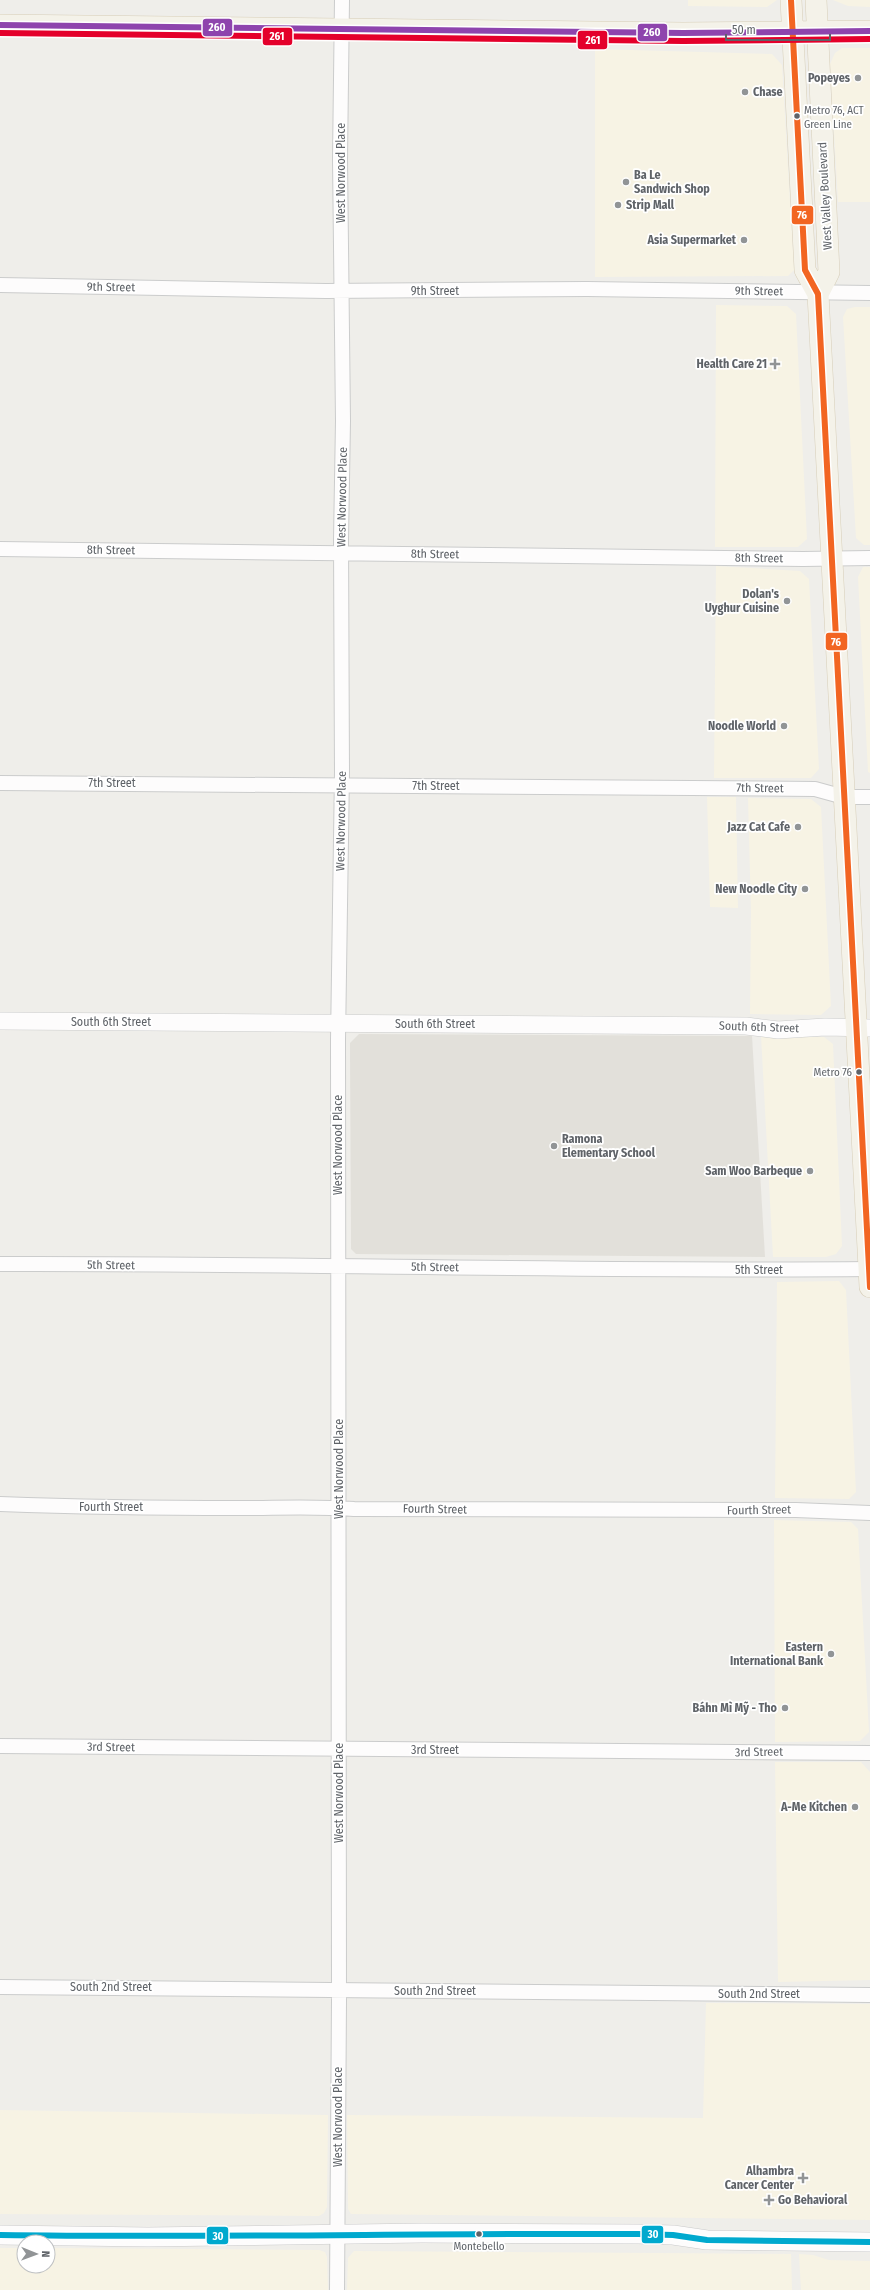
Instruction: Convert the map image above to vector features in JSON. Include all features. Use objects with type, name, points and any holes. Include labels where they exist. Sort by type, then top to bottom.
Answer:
[{"type":"main road","name":"West Valley Boulevard","points":[[791,0],[805,270],[818,294],[844,797],[863,1028],[870,1275]]},
{"type":"main road","name":"West Valley Boulevard","points":[[816,0],[829,272],[818,294]]},
{"type":"main road","points":[[0,24],[792,33],[870,31]]},
{"type":"main road","points":[[0,2235],[148,2237],[638,2234],[673,2235],[707,2240],[870,2242]]},
{"type":"street","name":"West Norwood Place","points":[[337,2290],[339,1990],[339,1024],[343,421],[342,0]]},
{"type":"street","name":"9th Street","points":[[0,285],[342,290],[695,290],[787,291],[818,294],[870,293]]},
{"type":"street","name":"8th Street","points":[[0,549],[870,558]]},
{"type":"street","name":"7th Street","points":[[0,783],[341,784],[815,789],[844,797],[870,797]]},
{"type":"street","name":"South 6th Street","points":[[0,1021],[746,1026],[778,1030],[863,1028]]},
{"type":"street","name":"5th Street","points":[[0,1264],[339,1265],[870,1275]]},
{"type":"street","name":"Fourth Street","points":[[0,1504],[76,1507],[240,1508],[325,1506],[339,1508],[796,1510],[870,1513]]},
{"type":"street","name":"3rd Street","points":[[0,1746],[870,1752]]},
{"type":"street","name":"South 2nd Street","points":[[0,1987],[870,1995]]},
{"type":"shaded area","points":[[688,0],[777,0],[767,7],[688,6]]},
{"type":"shaded area","points":[[833,0],[870,0],[870,7],[848,6]]},
{"type":"shaded area","points":[[842,48],[870,48],[870,202],[838,202],[830,64],[835,53]]},
{"type":"shaded area","points":[[595,49],[772,54],[782,65],[794,270],[788,276],[595,277]]},
{"type":"shaded area","points":[[716,305],[787,306],[796,314],[807,539],[798,547],[715,547]]},
{"type":"shaded area","points":[[855,307],[870,307],[870,545],[864,545],[856,538],[843,317],[847,309]]},
{"type":"shaded area","points":[[716,566],[800,571],[809,579],[819,769],[811,778],[714,778]]},
{"type":"shaded area","points":[[863,567],[870,567],[870,773],[868,772],[858,577]]},
{"type":"shaded area","points":[[707,797],[736,797],[738,908],[710,907]]},
{"type":"shaded area","points":[[748,798],[811,799],[821,807],[831,1006],[821,1015],[750,1014],[751,912]]},
{"type":"shaded area","name":"Ramona Elementary School","points":[[359,1034],[752,1036],[765,1257],[356,1254],[351,1249],[350,1043]]},
{"type":"shaded area","points":[[761,1036],[824,1037],[833,1044],[842,1246],[836,1254],[826,1257],[773,1257]]},
{"type":"shaded area","points":[[839,1281],[846,1290],[856,1492],[849,1499],[775,1498],[777,1282]]},
{"type":"shaded area","points":[[774,1520],[851,1522],[858,1529],[869,1732],[860,1741],[775,1742]]},
{"type":"shaded area","points":[[775,1762],[861,1762],[870,1772],[870,1980],[778,1982]]},
{"type":"shaded area","points":[[706,2003],[870,2004],[870,2220],[351,2214],[348,2209],[347,2115],[703,2118]]},
{"type":"shaded area","points":[[0,2110],[328,2115],[327,2207],[324,2213],[319,2216],[0,2214]]},
{"type":"shaded area","points":[[0,2248],[16,2248],[16,2274],[56,2274],[56,2248],[319,2250],[325,2252],[327,2257],[328,2290],[0,2290]]},
{"type":"shaded area","points":[[354,2251],[791,2254],[792,2290],[347,2290],[348,2258]]},
{"type":"shaded area","points":[[799,2254],[813,2255],[829,2260],[870,2261],[870,2290],[801,2290]]},
{"type":"transit line","name":"76","points":[[791,0],[805,270],[818,294],[870,1287]]},
{"type":"transit line","name":"260","points":[[0,25],[683,33],[870,31]]},
{"type":"transit line","name":"261","points":[[0,33],[683,41],[870,39]]},
{"type":"transit line","name":"30","points":[[0,2235],[160,2236],[638,2234],[673,2235],[707,2240],[870,2242]]},
{"type":"place","name":"Popeyes","points":[[858,78]]},
{"type":"place","name":"Chase","points":[[745,92]]},
{"type":"place","name":"Metro 76, ACT Green Line","points":[[797,116]]},
{"type":"place","name":"Ba Le Sandwich Shop","points":[[626,182]]},
{"type":"place","name":"Strip Mall","points":[[618,205]]},
{"type":"place","name":"Asia Supermarket","points":[[744,240]]},
{"type":"place","name":"Health Care 21","points":[[775,364]]},
{"type":"place","name":"Dolan's Uyghur Cuisine","points":[[787,601]]},
{"type":"place","name":"Noodle World","points":[[784,726]]},
{"type":"place","name":"Jazz Cat Cafe","points":[[798,827]]},
{"type":"place","name":"New Noodle City","points":[[805,889]]},
{"type":"place","name":"Metro 76","points":[[859,1072]]},
{"type":"place","name":"Ramona Elementary School","points":[[554,1146]]},
{"type":"place","name":"Sam Woo Barbeque","points":[[810,1171]]},
{"type":"place","name":"Eastern International Bank","points":[[831,1654]]},
{"type":"place","name":"Báhn Mì Mỹ - Tho","points":[[785,1708]]},
{"type":"place","name":"A-Me Kitchen","points":[[855,1807]]},
{"type":"place","name":"Alhambra Cancer Center","points":[[803,2178]]},
{"type":"place","name":"Go Behavioral","points":[[769,2200]]},
{"type":"place","name":"Montebello","points":[[479,2234]]}]
